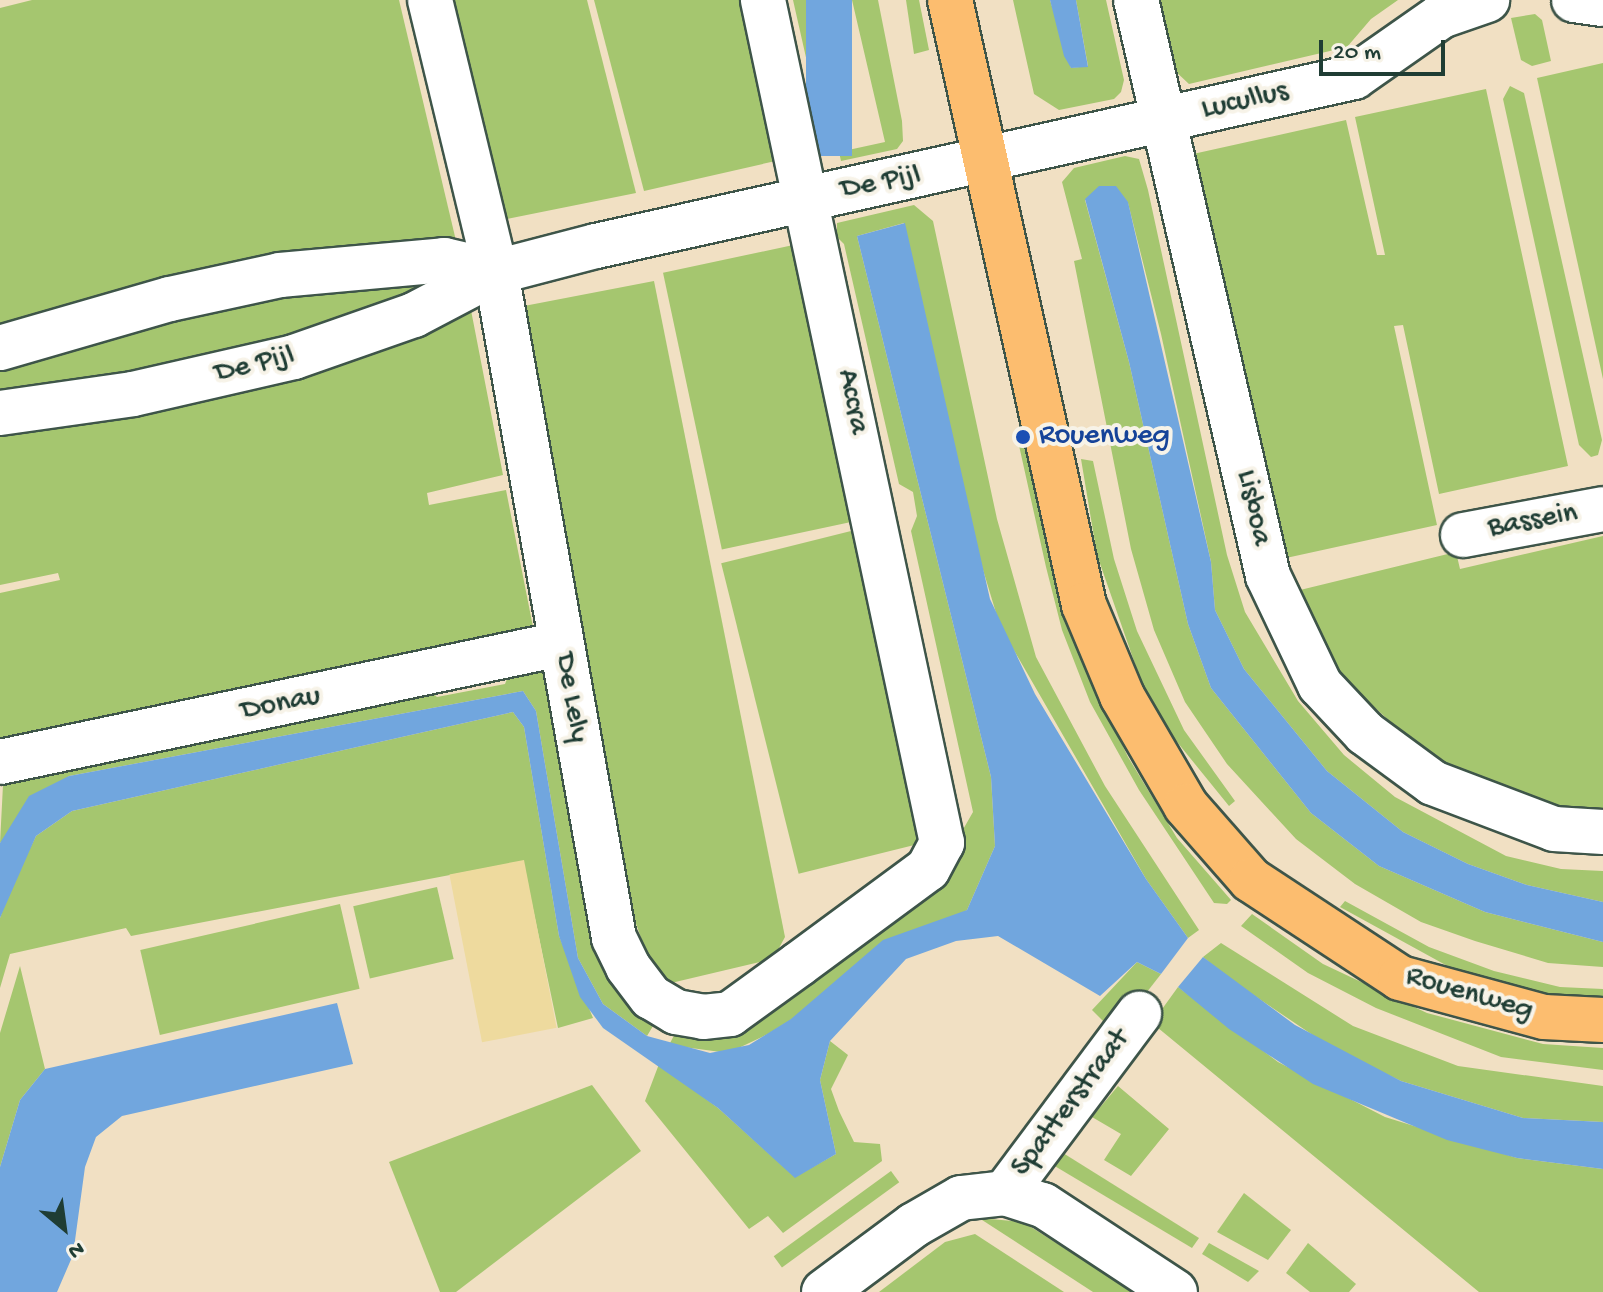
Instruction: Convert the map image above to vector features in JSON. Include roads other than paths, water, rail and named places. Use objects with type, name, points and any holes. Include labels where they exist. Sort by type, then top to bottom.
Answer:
[{"type":"main road","name":"Rouenweg","points":[[950,0],[1084,605],[1122,696],[1186,806],[1251,880],[1400,978],[1544,1017],[1603,1020]]},
{"type":"street","name":"De Lely","points":[[430,0],[496,272],[614,938],[628,967],[651,997],[676,1012],[703,1017],[730,1014],[928,869],[942,843],[938,804]]},
{"type":"street","name":"Accra","points":[[763,0],[938,804]]},
{"type":"street","name":"Lisboa","points":[[1136,0],[1268,576],[1320,685],[1365,733],[1433,783],[1554,829],[1603,832]]},
{"type":"street","name":"Lucullus","points":[[986,160],[1354,77],[1441,16],[1487,0]]},
{"type":"street","points":[[1574,0],[1603,4]]},
{"type":"street","name":"De Pijl","points":[[0,413],[133,394],[294,357],[414,315],[496,272],[807,198],[986,160]]},
{"type":"street","name":"De Pijl","points":[[0,348],[170,299],[280,275],[430,260],[496,272]]},
{"type":"street","name":"Bassein","points":[[1463,535],[1603,509]]},
{"type":"street","name":"Donau","points":[[0,762],[560,644]]},
{"type":"street","name":"Spatterstraat","points":[[1005,1193],[1139,1014]]},
{"type":"street","name":"Spatterstraat","points":[[824,1292],[914,1225],[961,1198],[1005,1193],[1043,1205],[1175,1292]]},
{"type":"water","points":[[806,0],[852,0],[852,156],[806,156]]},
{"type":"water","points":[[1050,0],[1076,0],[1088,67],[1071,68],[1064,56]]},
{"type":"water","points":[[1099,186],[1116,186],[1128,202],[1211,562],[1215,610],[1244,669],[1327,771],[1403,832],[1468,864],[1527,885],[1603,902],[1603,942],[1485,912],[1379,866],[1311,813],[1211,688],[1188,624],[1129,362],[1085,199]]},
{"type":"water","points":[[905,223],[990,599],[1035,694],[1146,879],[1188,938],[1161,974],[1137,962],[1100,996],[998,936],[956,941],[906,959],[830,1041],[820,1080],[836,1154],[795,1178],[718,1108],[603,1028],[580,997],[559,936],[524,727],[513,712],[72,811],[36,836],[0,918],[0,843],[29,796],[69,776],[523,691],[536,711],[578,958],[603,1004],[647,1036],[710,1053],[749,1045],[791,1019],[883,940],[967,910],[995,846],[991,777],[857,236]]},
{"type":"water","points":[[1203,957],[1295,1025],[1401,1081],[1523,1118],[1603,1122],[1603,1169],[1517,1158],[1447,1140],[1313,1084],[1229,1029],[1178,987]]},
{"type":"water","points":[[337,1003],[353,1064],[122,1116],[96,1137],[85,1167],[73,1255],[57,1292],[0,1292],[0,1167],[20,1100],[45,1069]]},
{"type":"place","name":"Rouenweg","points":[[1023,437]]}]
